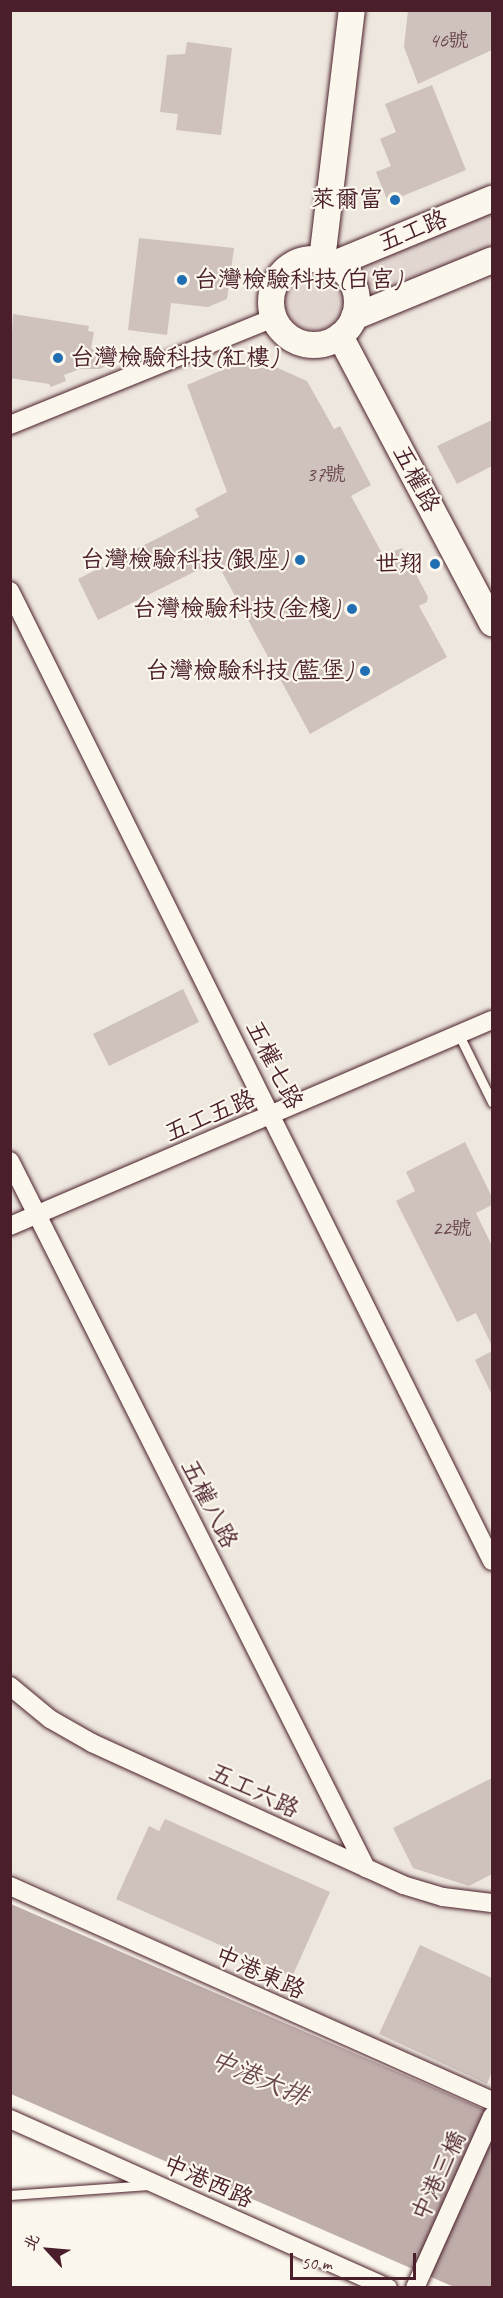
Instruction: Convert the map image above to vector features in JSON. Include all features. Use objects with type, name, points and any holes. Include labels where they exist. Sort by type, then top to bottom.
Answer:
[{"type":"street","points":[[328,262],[352,10]]},
{"type":"street","name":"五工路","points":[[328,262],[492,199]]},
{"type":"street","points":[[347,326],[356,292],[344,271],[328,262],[300,261],[281,274],[272,295],[274,318],[297,341],[319,344],[347,326],[492,260]]},
{"type":"street","points":[[10,425],[274,318]]},
{"type":"street","name":"五權路","points":[[347,326],[492,623]]},
{"type":"street","name":"五權七路","points":[[10,591],[273,1116],[492,1561]]},
{"type":"street","name":"五工五路","points":[[10,1226],[273,1116],[492,1020]]},
{"type":"street","name":"五權八路","points":[[10,1161],[366,1868]]},
{"type":"street","name":"五工六路","points":[[10,1686],[50,1719],[92,1743],[366,1868],[443,1897],[492,1903]]},
{"type":"street","name":"中港東路","points":[[10,1886],[492,2101]]},
{"type":"street","name":"中港三橋","points":[[416,2285],[492,2117]]},
{"type":"street","name":"中港西路","points":[[10,2120],[388,2288]]},
{"type":"lane","points":[[459,1035],[492,1102]]},
{"type":"lane","points":[[10,2195],[155,2185]]},
{"type":"shaded area","points":[[11,11],[492,11],[492,2095],[11,1873]]},
{"type":"shaded area","points":[[492,208],[492,246],[382,291],[364,282],[365,264]]},
{"type":"shaded area","points":[[315,268],[332,273],[337,277],[341,282],[346,299],[341,316],[337,321],[332,325],[315,330],[298,325],[293,321],[289,316],[284,299],[289,282],[293,277],[298,273]]},
{"type":"water","name":"中港大排","points":[[11,1904],[492,2113],[492,2287],[454,2287],[11,2094]]},
{"type":"building","points":[[408,10],[492,10],[492,50],[418,84],[404,47]]},
{"type":"building","points":[[187,42],[232,48],[221,135],[176,130],[178,114],[160,112],[167,55],[185,54]]},
{"type":"building","points":[[432,85],[466,170],[388,202],[376,172],[391,166],[380,139],[396,132],[385,104]]},
{"type":"building","name":"台灣檢驗科技(白宮)","points":[[139,238],[234,248],[227,299],[208,307],[171,303],[167,335],[128,330]]},
{"type":"building","name":"台灣檢驗科技(紅樓)","points":[[13,314],[89,326],[88,331],[94,332],[91,348],[111,363],[100,369],[80,369],[64,375],[66,381],[51,387],[49,384],[10,378]]},
{"type":"building","points":[[253,357],[307,381],[334,429],[340,426],[371,485],[351,496],[383,555],[402,548],[428,597],[427,602],[419,606],[447,657],[310,734],[216,561],[98,620],[78,579],[199,517],[195,509],[227,492],[187,385]]},
{"type":"building","points":[[492,420],[492,466],[457,484],[437,446]]},
{"type":"building","points":[[183,989],[199,1022],[109,1066],[93,1034]]},
{"type":"building","points":[[465,1142],[492,1197],[492,1205],[476,1213],[492,1246],[492,1346],[476,1313],[457,1322],[396,1201],[415,1191],[406,1172]]},
{"type":"building","points":[[492,1351],[492,1395],[475,1360]]},
{"type":"building","points":[[492,1778],[492,1874],[469,1886],[413,1868],[393,1828]]},
{"type":"building","points":[[165,1819],[330,1892],[292,1977],[116,1899],[149,1826],[159,1831]]},
{"type":"building","points":[[420,1945],[492,1978],[492,2071],[487,2084],[379,2034]]},
{"type":"place","name":"萊爾富","points":[[395,200]]},
{"type":"place","name":"台灣檢驗科技(白宮)","points":[[182,280]]},
{"type":"place","name":"台灣檢驗科技(紅樓)","points":[[58,358]]},
{"type":"place","name":"台灣檢驗科技(銀座)","points":[[300,560]]},
{"type":"place","name":"世翔","points":[[435,564]]},
{"type":"place","name":"台灣檢驗科技(金棧)","points":[[352,609]]},
{"type":"place","name":"台灣檢驗科技(藍堡)","points":[[365,671]]}]
